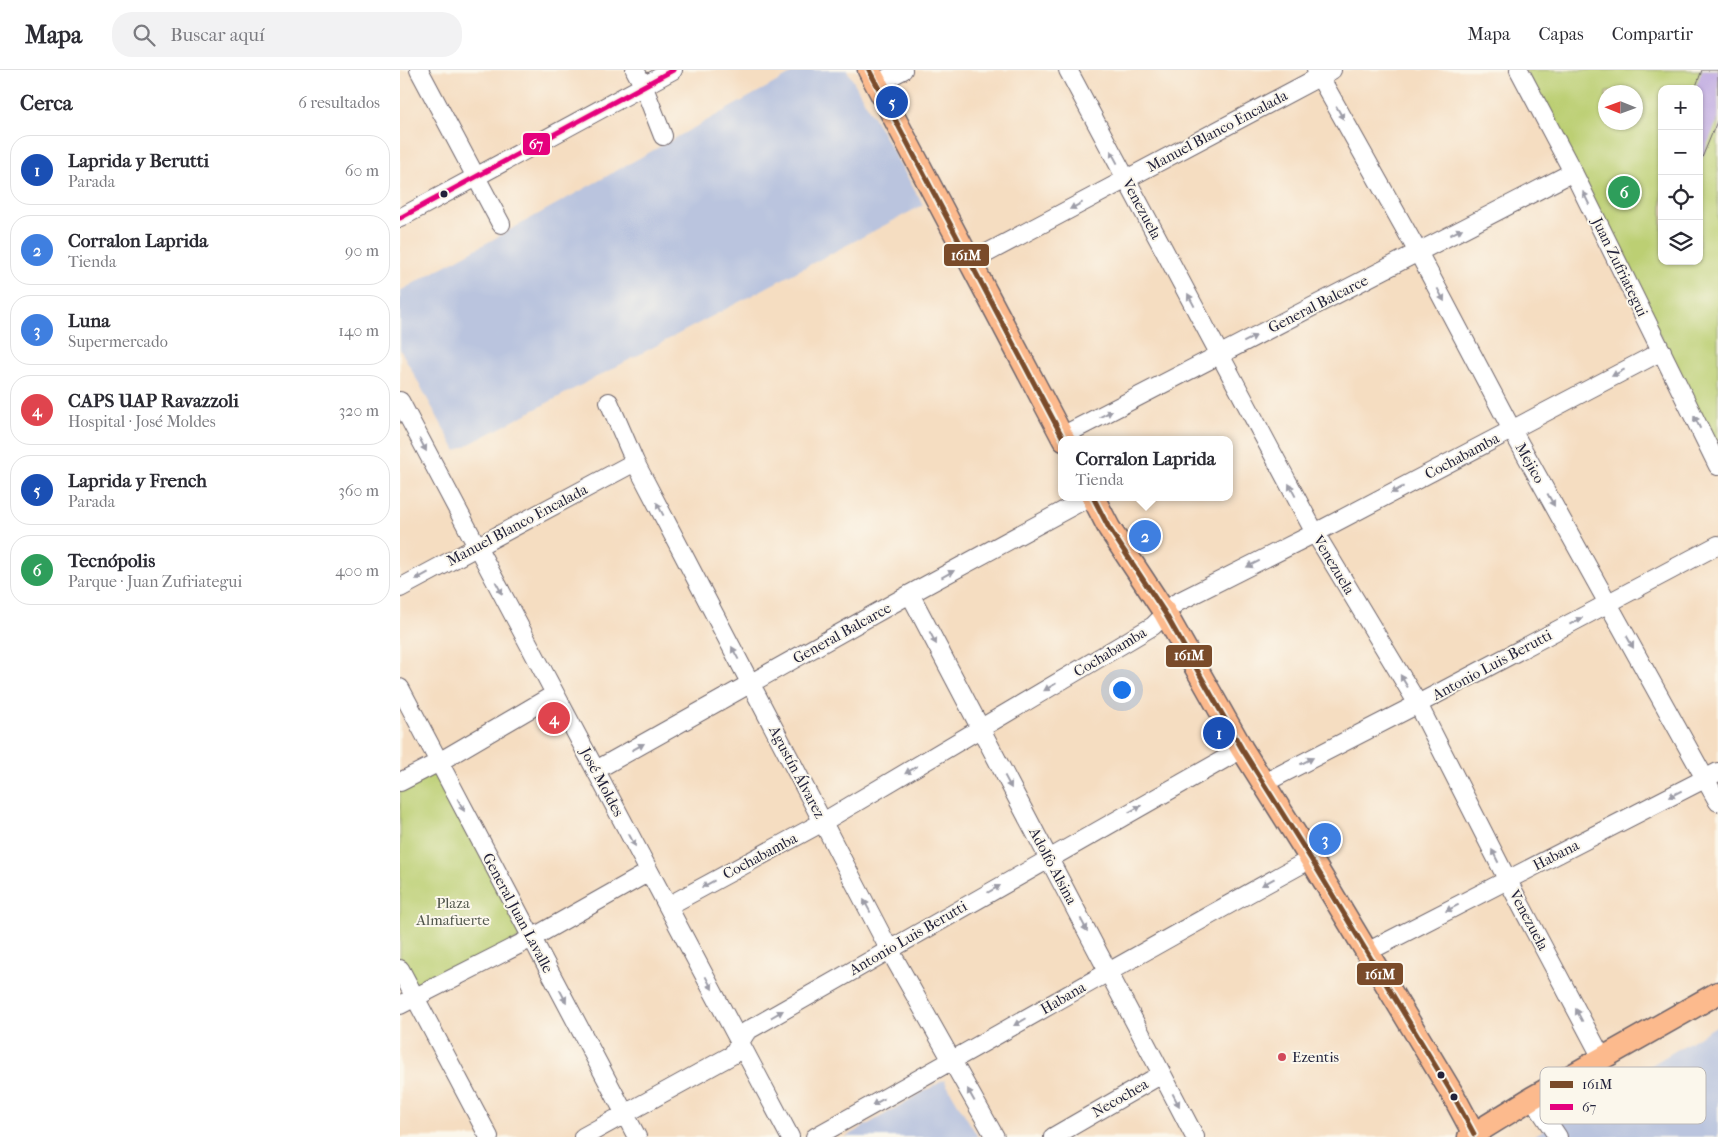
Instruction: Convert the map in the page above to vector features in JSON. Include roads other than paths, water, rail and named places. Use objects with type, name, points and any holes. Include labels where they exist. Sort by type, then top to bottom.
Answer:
[{"type":"main road","points":[[872,77],[1062,436]]},
{"type":"main road","points":[[1095,501],[1109,528],[1164,614],[1242,748],[1311,858],[1453,1095],[1471,1136],[1540,1093]]},
{"type":"main road","points":[[1586,1067],[1718,993]]},
{"type":"street","points":[[419,70],[502,224]]},
{"type":"street","points":[[400,218],[475,177],[639,78],[673,70]]},
{"type":"street","points":[[872,77],[904,70]]},
{"type":"street","name":"Venezuela","points":[[1068,70],[1315,533],[1418,704],[1507,879],[1602,1058]]},
{"type":"street","name":"Juan Zufriategui","points":[[1519,70],[1573,172],[1718,466]]},
{"type":"street","name":"Manuel Blanco Encalada","points":[[970,262],[1126,180],[1323,72]]},
{"type":"street","name":"Mejico","points":[[1323,72],[1512,430],[1608,604],[1711,776],[1718,802]]},
{"type":"street","points":[[639,78],[663,136]]},
{"type":"street","name":"General Balcarce","points":[[1067,436],[1573,172]]},
{"type":"street","name":"Cochabamba","points":[[668,906],[823,822],[1153,626],[1176,602],[1315,533],[1662,351]]},
{"type":"street","name":"Agustín Álvarez","points":[[609,402],[635,462],[889,949],[995,1137]]},
{"type":"street","name":"José Moldes","points":[[401,404],[790,1137]]},
{"type":"street","name":"Manuel Blanco Encalada","points":[[400,588],[635,462]]},
{"type":"street","name":"General Balcarce","points":[[596,770],[910,594],[1082,501]]},
{"type":"street","name":"Antonio Luis Berutti","points":[[1264,783],[1418,704],[1718,545]]},
{"type":"street","name":"Adolfo Alsina","points":[[910,594],[1196,1137]]},
{"type":"street","name":"General Juan Lavalle","points":[[400,688],[638,1137]]},
{"type":"street","points":[[400,782],[439,762],[555,694]]},
{"type":"street","name":"Antonio Luis Berutti","points":[[583,1137],[732,1055],[747,1031],[1242,748]]},
{"type":"street","name":"Habana","points":[[1367,952],[1711,776]]},
{"type":"street","name":"Habana","points":[[815,1137],[1311,858]]},
{"type":"street","points":[[407,1001],[532,938],[649,872]]},
{"type":"street","points":[[400,969],[407,1001],[489,1137]]},
{"type":"street","name":"Necochea","points":[[1053,1137],[1162,1074]]},
{"type":"street","points":[[1532,1098],[1540,1110]]},
{"type":"street","points":[[1549,1124],[1558,1137]]},
{"type":"place","name":"Laprida y French","points":[[892,102]]},
{"type":"place","name":"Tecnópolis","points":[[1624,192]]},
{"type":"place","name":"Corralon Laprida","points":[[1145,536]]},
{"type":"place","name":"CAPS UAP Ravazzoli","points":[[554,718]]},
{"type":"place","name":"Laprida y Berutti","points":[[1219,733]]},
{"type":"place","name":"Luna","points":[[1325,839]]},
{"type":"place","name":"Ezentis","points":[[1282,1057]]},
{"type":"park label","name":"Plaza Almafuerte","points":[[453,912]]}]
